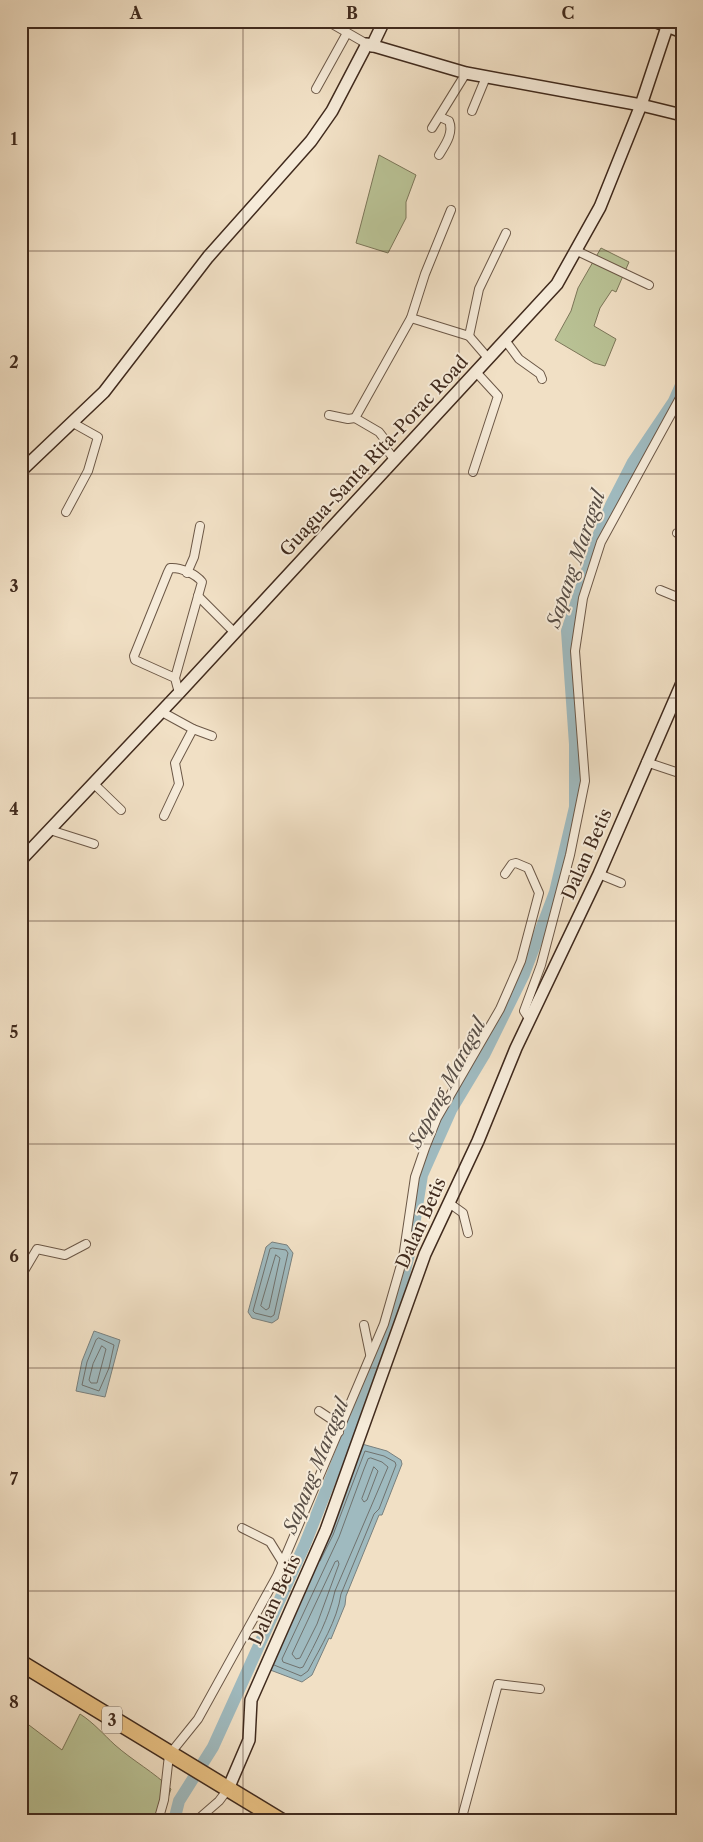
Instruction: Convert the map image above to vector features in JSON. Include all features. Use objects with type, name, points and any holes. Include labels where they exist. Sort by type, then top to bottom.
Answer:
[{"type":"highway","name":"3","points":[[21,1663],[281,1821]]},
{"type":"street","points":[[327,21],[370,45],[466,73],[640,105],[682,115]]},
{"type":"street","points":[[21,471],[104,392],[208,257],[311,141],[332,112],[384,21]]},
{"type":"street","points":[[654,21],[668,24],[682,32]]},
{"type":"street","name":"Guagua-Santa Rita-Porac Road","points":[[21,860],[162,712],[557,284],[600,207],[640,105],[668,24]]},
{"type":"street","points":[[316,88],[347,33]]},
{"type":"street","points":[[432,128],[466,73]]},
{"type":"street","points":[[472,111],[486,78]]},
{"type":"street","points":[[439,155],[450,134],[451,127],[449,121],[440,117]]},
{"type":"street","points":[[329,415],[348,420],[355,418],[411,318],[425,274],[451,210]]},
{"type":"street","points":[[469,336],[479,289],[506,233]]},
{"type":"street","points":[[577,251],[649,285]]},
{"type":"street","points":[[411,318],[469,336],[488,358]]},
{"type":"street","points":[[505,340],[518,359],[540,374],[542,379]]},
{"type":"street","points":[[473,472],[498,396],[476,372]]},
{"type":"street","points":[[530,1020],[524,1012],[541,965],[570,855],[584,781],[575,651],[583,598],[601,542],[681,396]]},
{"type":"street","points":[[355,418],[379,432],[386,441],[384,446],[394,459]]},
{"type":"street","points":[[66,512],[88,471],[98,437],[73,423]]},
{"type":"street","points":[[187,573],[194,557],[200,526]]},
{"type":"street","points":[[175,678],[134,660],[134,652],[170,568],[176,568],[199,578],[202,582],[175,678],[179,693]]},
{"type":"street","points":[[660,590],[682,599]]},
{"type":"street","points":[[198,596],[234,632]]},
{"type":"street","name":"Dalan Betis","points":[[224,1786],[249,1740],[251,1700],[260,1674],[326,1530],[402,1324],[411,1290],[530,1020],[599,874],[646,762],[676,709],[682,683]]},
{"type":"street","points":[[162,712],[193,729],[212,736]]},
{"type":"street","points":[[164,816],[179,784],[175,763],[193,729]]},
{"type":"street","points":[[646,762],[682,774]]},
{"type":"street","points":[[94,784],[121,810]]},
{"type":"street","points":[[50,830],[94,844]]},
{"type":"street","points":[[158,1821],[164,1800],[170,1755],[198,1719],[283,1563],[384,1324],[403,1258],[415,1177],[437,1118],[511,987],[538,905],[539,893],[528,868],[516,863],[512,864],[505,874]]},
{"type":"street","points":[[599,874],[621,883]]},
{"type":"street","points":[[449,1203],[463,1213],[468,1233]]},
{"type":"street","points":[[21,1276],[37,1249],[65,1255],[86,1244]]},
{"type":"street","points":[[364,1324],[370,1354]]},
{"type":"street","points":[[319,1410],[331,1419],[339,1432]]},
{"type":"street","points":[[242,1528],[270,1542],[283,1563]]},
{"type":"street","points":[[461,1821],[498,1684],[540,1689]]},
{"type":"street","points":[[196,1821],[219,1801],[224,1786]]},
{"type":"green space","points":[[379,155],[416,175],[406,202],[406,218],[388,253],[356,243]]},
{"type":"green space","points":[[601,248],[629,262],[616,292],[612,290],[600,308],[594,326],[616,339],[605,366],[594,363],[555,340],[571,311],[578,288]]},
{"type":"green space","points":[[80,1714],[122,1751],[158,1777],[171,1789],[160,1821],[21,1821],[21,1719],[62,1750]]},
{"type":"water","points":[[272,1242],[287,1245],[293,1253],[278,1319],[272,1323],[252,1318],[248,1312],[266,1247]]},
{"type":"water","points":[[94,1331],[120,1340],[105,1397],[76,1391],[82,1361]]},
{"type":"water","points":[[362,1444],[387,1451],[401,1460],[402,1464],[382,1515],[379,1515],[346,1596],[345,1605],[331,1639],[329,1638],[312,1675],[302,1682],[265,1668]]},
{"type":"waterway","name":"Sapang Maragul","points":[[174,1821],[179,1801],[213,1747],[305,1544],[395,1311],[410,1250],[422,1175],[451,1110],[484,1055],[524,974],[555,892],[575,807],[575,744],[567,631],[599,534],[611,505],[633,462],[674,401],[682,383]]}]
